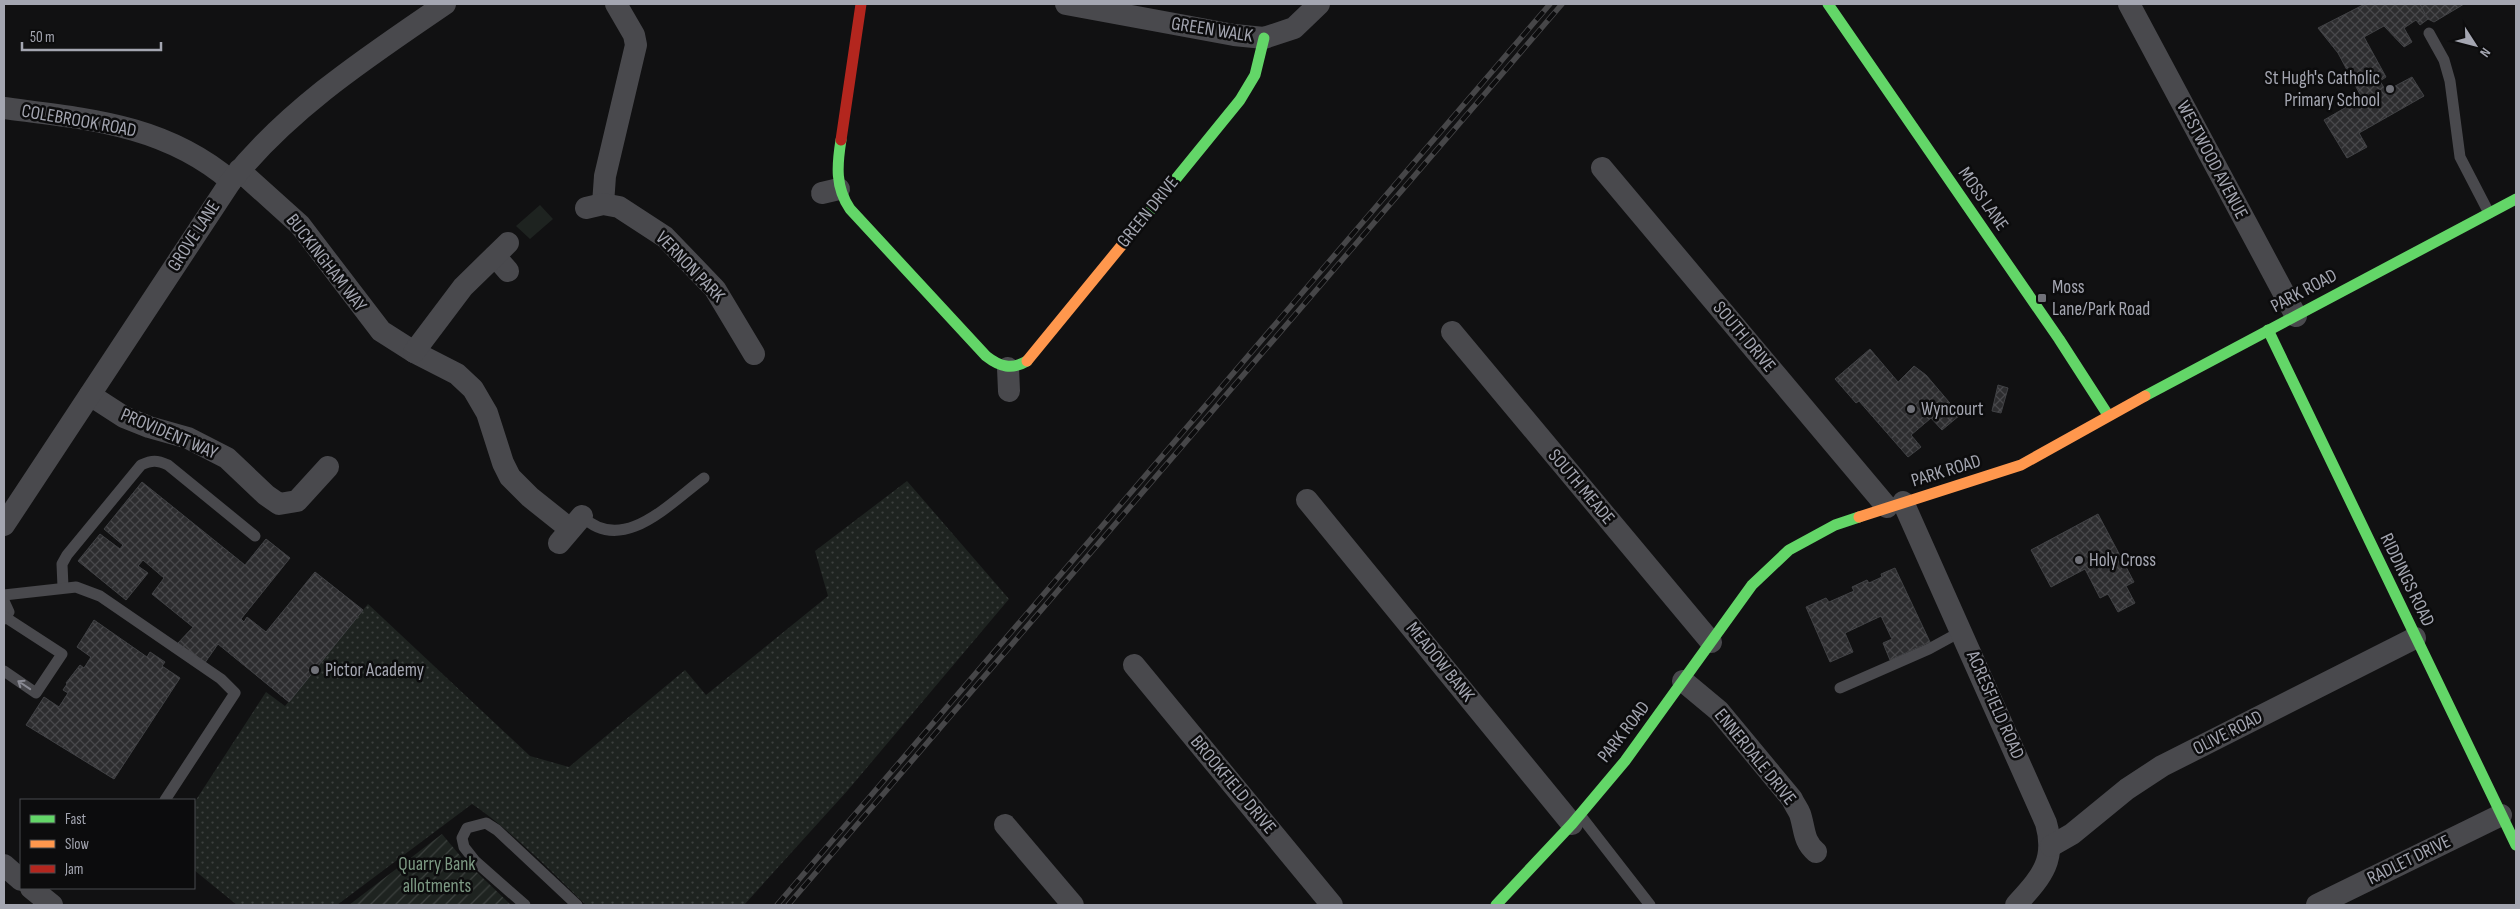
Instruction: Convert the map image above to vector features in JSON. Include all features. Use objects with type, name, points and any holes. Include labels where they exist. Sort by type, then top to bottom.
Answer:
[{"type":"street","name":"GROVE LANE","points":[[4,525],[235,176],[260,145],[297,113],[445,4]]},
{"type":"street","name":"VERNON PARK","points":[[616,4],[634,35],[636,45],[605,176],[595,206],[619,207],[633,214],[665,237],[683,253],[724,300],[754,354]]},
{"type":"street","points":[[862,4],[838,160],[830,191],[843,200],[986,356],[1008,368],[1009,391]]},
{"type":"street","name":"GREEN WALK","points":[[1066,4],[1234,35],[1264,38],[1294,28],[1319,4]]},
{"type":"street","name":"MOSS LANE","points":[[1828,4],[2059,339],[2108,415]]},
{"type":"street","name":"WESTWOOD AVENUE","points":[[2129,4],[2296,316]]},
{"type":"street","name":"GREEN DRIVE","points":[[1008,368],[1015,368],[1027,361],[1240,100],[1255,75],[1264,38]]},
{"type":"street","name":"COLEBROOK ROAD","points":[[4,108],[101,121],[136,130],[156,136],[235,176]]},
{"type":"street","name":"SOUTH DRIVE","points":[[1602,168],[1895,505]]},
{"type":"street","name":"BUCKINGHAM WAY","points":[[235,176],[300,225],[373,323],[387,336],[457,374],[473,390],[487,413],[503,463],[510,477],[530,497],[570,529]]},
{"type":"street","name":"PARK ROAD","points":[[1496,905],[1576,819],[1642,739],[1752,585],[1789,550],[1835,525],[2021,465],[2108,415],[2516,199]]},
{"type":"street","points":[[414,352],[463,287],[504,257]]},
{"type":"street","name":"RIDDINGS ROAD","points":[[2268,330],[2516,845]]},
{"type":"street","name":"SOUTH MEADE","points":[[1452,332],[1711,642]]},
{"type":"street","name":"PROVIDENT WAY","points":[[90,395],[124,417],[149,427],[188,438],[227,458],[266,495],[279,504],[297,501],[317,474]]},
{"type":"street","name":"MEADOW BANK","points":[[1307,500],[1576,819]]},
{"type":"street","name":"ACRESFIELD ROAD","points":[[1895,505],[1962,631],[2046,823],[2051,846],[2048,861],[2042,875],[2016,905]]},
{"type":"street","name":"OLIVE ROAD","points":[[2051,846],[2072,834],[2127,789],[2162,766],[2415,638]]},
{"type":"street","name":"BROOKFIELD DRIVE","points":[[1134,665],[1332,905]]},
{"type":"street","name":"ENNERDALE DRIVE","points":[[1683,681],[1719,711],[1792,799],[1800,814],[1808,852]]},
{"type":"street","name":"RADLET DRIVE","points":[[2316,905],[2501,815]]},
{"type":"street","points":[[1005,825],[1073,905]]},
{"type":"street","points":[[4,866],[20,879]]},
{"type":"street","points":[[31,889],[52,905]]},
{"type":"lane","points":[[2429,33],[2444,60],[2450,81],[2460,157],[2488,213]]},
{"type":"lane","points":[[64,587],[62,564],[67,555],[141,465],[150,461],[158,461],[168,465],[255,536]]},
{"type":"lane","points":[[570,529],[590,524],[605,530],[638,527],[704,478]]},
{"type":"lane","points":[[4,595],[64,587],[86,589],[100,596],[220,679],[236,693],[166,799]]},
{"type":"lane","points":[[4,601],[8,612],[4,618],[62,654],[36,693],[4,671]]},
{"type":"lane","points":[[1840,688],[1929,649],[1962,631]]},
{"type":"lane","points":[[1576,819],[1648,904]]},
{"type":"lane","points":[[525,905],[469,854],[462,838],[467,828],[486,823],[497,830],[577,905]]},
{"type":"green space","points":[[540,205],[553,219],[530,239],[516,226]]},
{"type":"green space","points":[[907,481],[1009,599],[848,790],[744,905],[586,905],[517,839],[472,804],[337,905],[237,905],[195,871],[195,801],[266,692],[285,706],[368,604],[530,756],[569,767],[685,670],[706,695],[828,596],[815,551]]},
{"type":"green space","name":"Quarry Bank allotments","points":[[442,834],[462,858],[511,905],[349,905]]},
{"type":"building","points":[[2365,4],[2420,4],[2428,19],[2420,25],[2416,20],[2404,28],[2412,42],[2404,47],[2384,26],[2364,37],[2386,77],[2380,81],[2386,91],[2412,77],[2424,96],[2359,133],[2367,147],[2347,158],[2324,120],[2362,98],[2338,53],[2318,28]]},
{"type":"building","points":[[2420,4],[2464,4],[2434,22],[2428,19]]},
{"type":"building","name":"Wyncourt","points":[[1870,349],[1898,382],[1914,366],[1926,375],[1960,415],[1942,430],[1931,418],[1911,435],[1921,447],[1908,457],[1859,401],[1856,403],[1835,379]]},
{"type":"building","points":[[1998,385],[2008,388],[2001,413],[1992,411]]},
{"type":"building","points":[[142,482],[245,565],[266,539],[290,558],[241,619],[244,622],[247,617],[266,632],[315,572],[363,610],[289,702],[218,644],[204,664],[178,643],[193,627],[152,594],[164,578],[143,560],[138,566],[148,573],[126,600],[78,561],[100,534],[120,549],[123,545],[104,529]]},
{"type":"building","name":"Holy Cross","points":[[2098,514],[2134,582],[2126,586],[2135,603],[2118,612],[2108,594],[2100,598],[2085,569],[2051,587],[2031,550]]},
{"type":"building","points":[[1895,568],[1930,642],[1890,660],[1883,643],[1892,639],[1881,616],[1845,633],[1853,652],[1830,662],[1806,607],[1826,598],[1829,602],[1854,591],[1852,587],[1867,580],[1869,583],[1882,577],[1881,574]]},
{"type":"building","points":[[94,620],[147,657],[150,652],[165,662],[162,666],[180,678],[114,779],[26,725],[44,697],[59,707],[68,693],[63,690],[66,683],[80,665],[84,668],[91,657],[77,647]]},
{"type":"railway","points":[[777,905],[1550,4]]},
{"type":"railway","points":[[788,905],[1562,4]]},
{"type":"traffic: fast","points":[[1828,4],[2059,339],[2108,415]]},
{"type":"traffic: fast","points":[[1131,234],[1240,100],[1255,75],[1264,38]]},
{"type":"traffic: fast","points":[[841,140],[838,176],[845,201],[850,209],[986,356],[996,363],[1006,366],[1016,366],[1027,361]]},
{"type":"traffic: fast","points":[[2145,396],[2516,199]]},
{"type":"traffic: fast","points":[[2268,330],[2516,845]]},
{"type":"traffic: fast","points":[[1496,905],[1572,824],[1625,761],[1752,585],[1789,550],[1835,525],[1859,517]]},
{"type":"traffic: slow","points":[[1027,361],[1131,234]]},
{"type":"traffic: slow","points":[[1859,517],[2021,465],[2145,396]]},
{"type":"traffic: jam","points":[[841,140],[861,4]]},
{"type":"place","name":"St Hugh's Catholic Primary School","points":[[2390,89]]},
{"type":"place","name":"Moss Lane/Park Road","points":[[2042,298]]},
{"type":"place","name":"Wyncourt","points":[[1911,409]]},
{"type":"place","name":"Holy Cross","points":[[2079,560]]},
{"type":"place","name":"Pictor Academy","points":[[315,670]]}]
